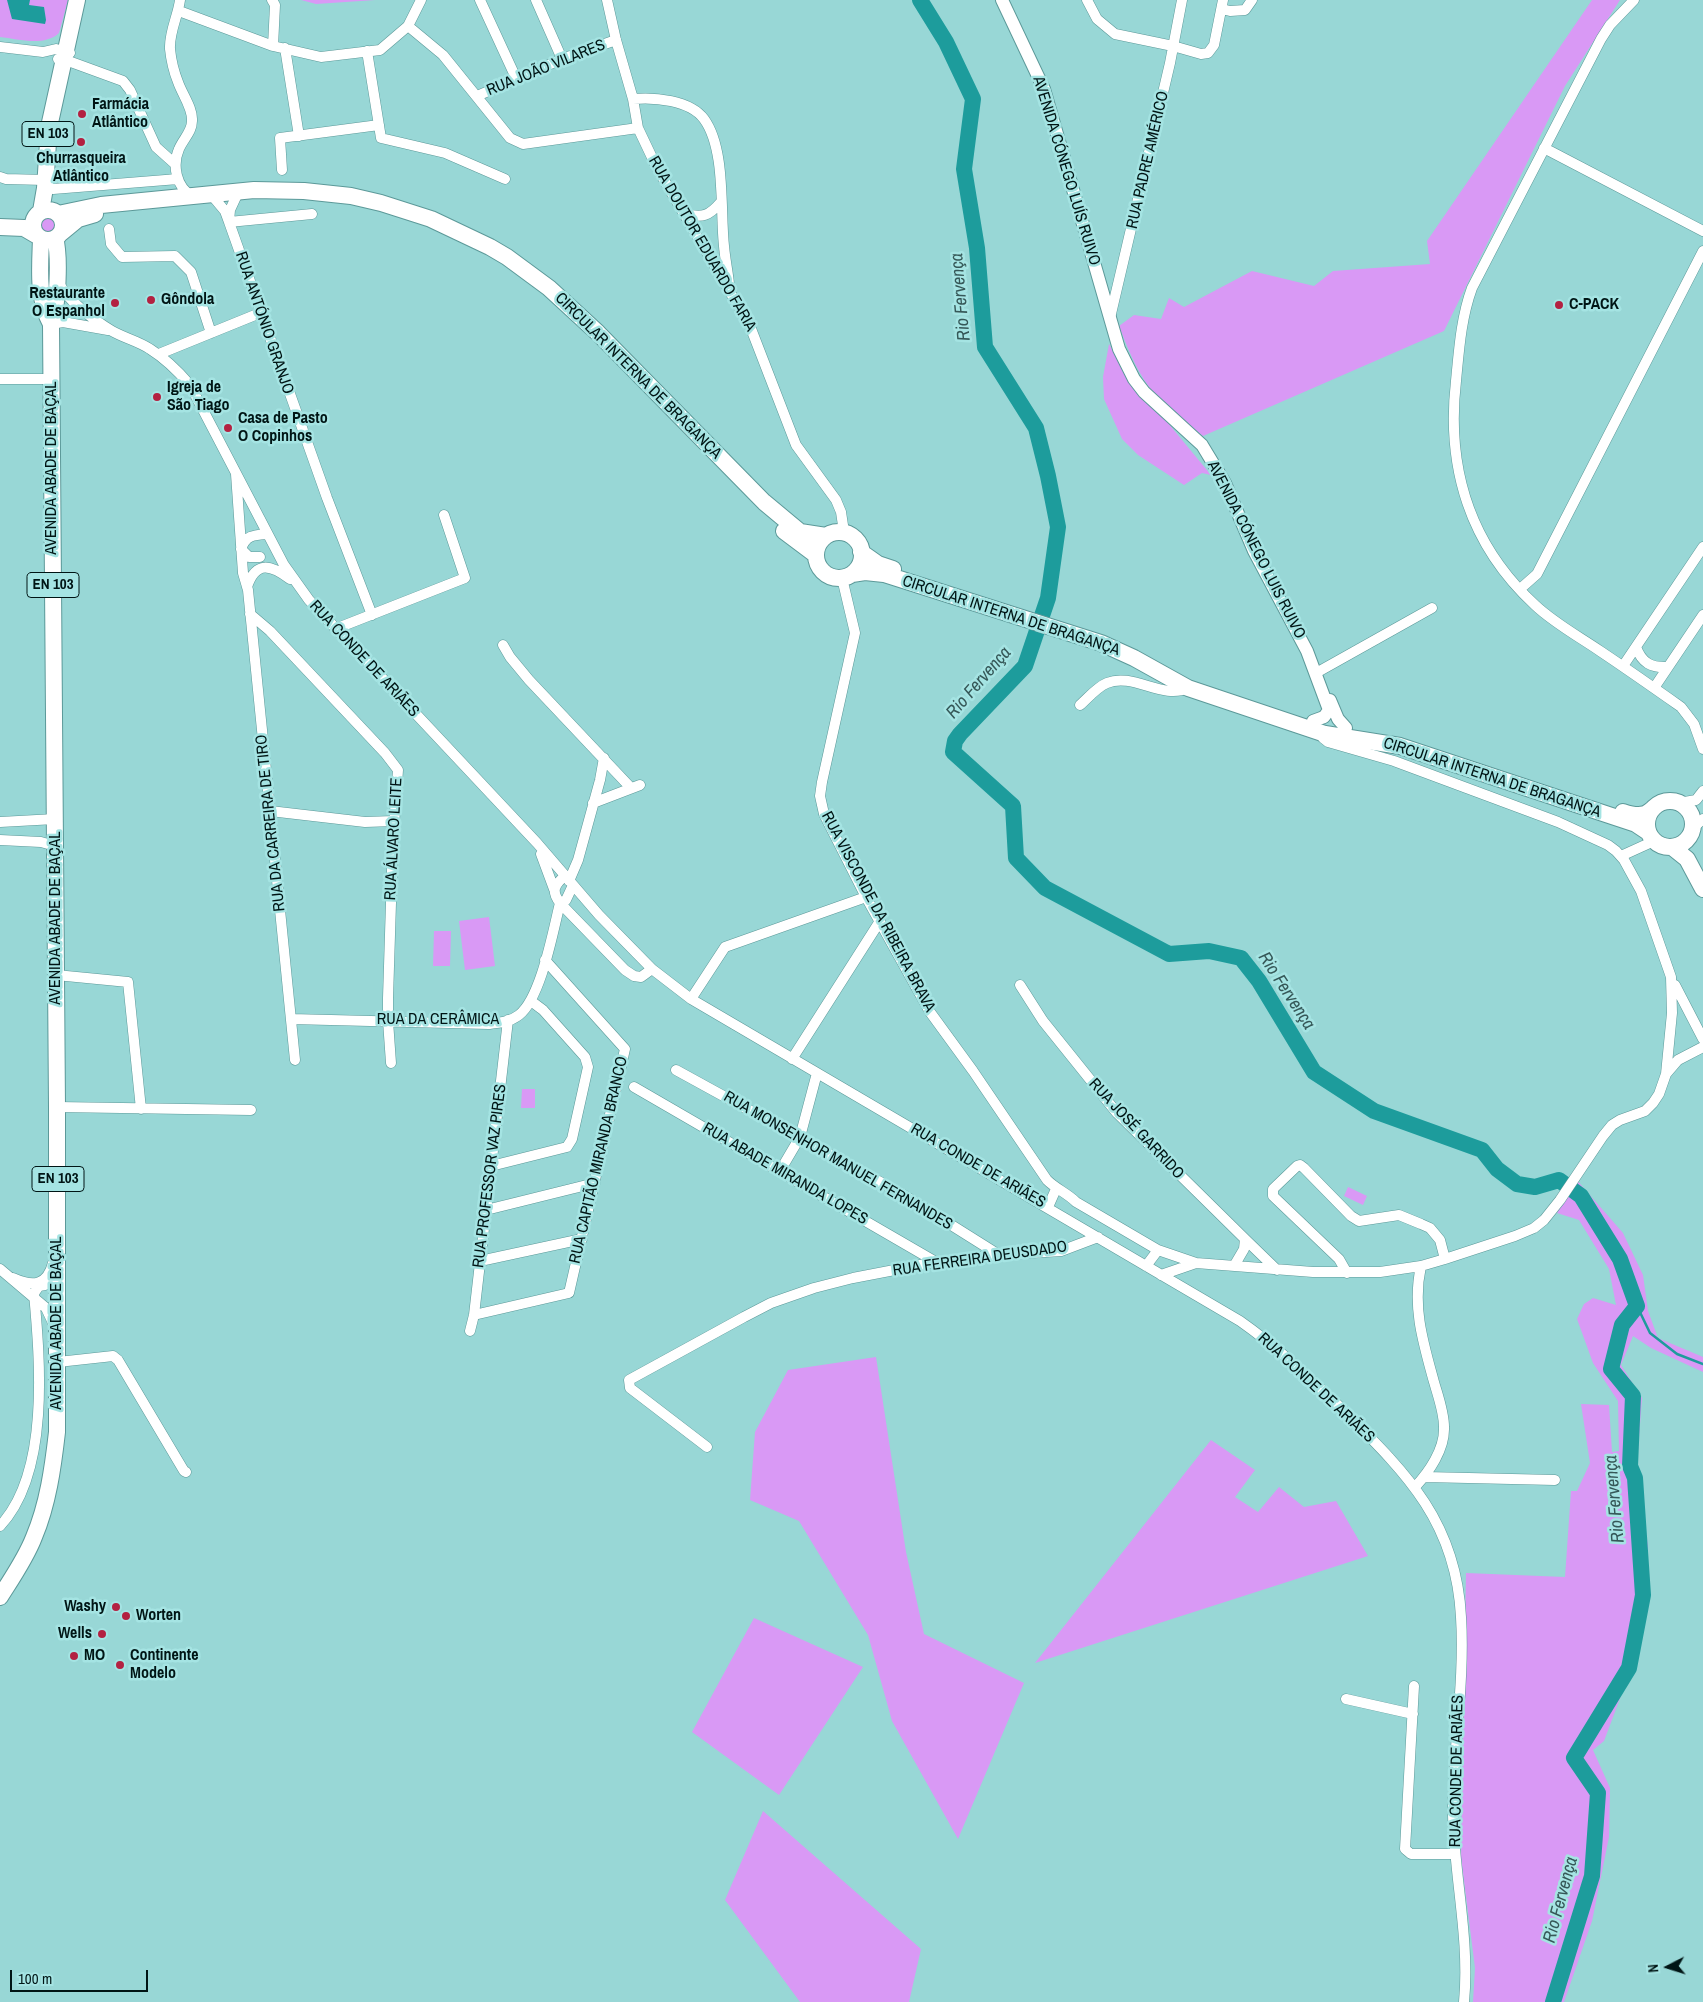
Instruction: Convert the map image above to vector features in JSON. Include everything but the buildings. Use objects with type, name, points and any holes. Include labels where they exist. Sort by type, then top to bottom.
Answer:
[{"type":"main road","name":"AVENIDA ABADE DE BAÇAL","points":[[0,1597],[35,1537],[52,1472],[57,1432],[58,1337],[52,1290],[58,1250],[50,324],[56,306],[56,275],[48,236],[32,224],[47,212],[65,60],[77,0]]},
{"type":"main road","name":"AVENIDA ABADE DE BAÇAL","points":[[65,60],[85,0]]},
{"type":"main road","name":"CIRCULAR INTERNA DE BRAGANÇA","points":[[0,218],[100,205],[254,190],[333,193],[407,210],[473,237],[522,267],[573,309],[764,502],[802,533],[826,536]]},
{"type":"main road","name":"CIRCULAR INTERNA DE BRAGANÇA","points":[[48,236],[78,219],[96,214],[236,197],[306,196],[357,203],[386,210],[453,234],[500,259],[523,275],[574,317],[770,518],[792,538],[816,555]]},
{"type":"main road","name":"AVENIDA ABADE DE BAÇAL","points":[[47,212],[63,223],[48,236],[42,296],[50,324]]},
{"type":"main road","points":[[0,228],[24,228],[48,236]]},
{"type":"main road","points":[[844,532],[857,541],[861,552],[860,564],[847,576],[834,578],[821,570],[816,555],[820,541],[826,536],[844,532]]},
{"type":"main road","name":"CIRCULAR INTERNA DE BRAGANÇA","points":[[861,552],[880,564],[988,603],[1120,644],[1168,672],[1316,727],[1346,728],[1402,738],[1629,814],[1643,815],[1648,814],[1651,810]]},
{"type":"main road","name":"CIRCULAR INTERNA DE BRAGANÇA","points":[[847,576],[865,572],[884,574],[988,603]]},
{"type":"main road","name":"CIRCULAR INTERNA DE BRAGANÇA","points":[[1084,634],[1188,688],[1316,727],[1400,746],[1636,824],[1651,837]]},
{"type":"main road","points":[[1695,827],[1679,846],[1665,847],[1651,837],[1648,817],[1651,810],[1657,804],[1664,801],[1679,803],[1690,813],[1695,827],[1693,854],[1703,875]]},
{"type":"main road","points":[[1672,848],[1687,859],[1703,889]]},
{"type":"main road","name":"AVENIDA ABADE DE BAÇAL","points":[[0,1580],[30,1528],[43,1510]]},
{"type":"street","points":[[272,0],[274,5],[273,46]]},
{"type":"street","points":[[192,196],[185,191],[178,179],[175,164],[179,149],[190,131],[192,121],[190,109],[178,82],[170,48],[171,34],[179,5],[273,46],[321,57],[380,50],[408,26],[421,0]]},
{"type":"street","points":[[480,0],[516,78]]},
{"type":"street","points":[[536,0],[562,59]]},
{"type":"street","name":"RUA DOUTOR EDUARDO FARIA","points":[[607,0],[633,99],[638,128],[657,168],[750,326],[796,445],[836,500],[841,512],[844,532]]},
{"type":"street","name":"AVENIDA CÓNEGO LUÍS RUIVO","points":[[1002,0],[1044,89],[1110,319]]},
{"type":"street","points":[[1087,0],[1096,19],[1115,34],[1201,54],[1208,53],[1214,45],[1222,4]]},
{"type":"street","name":"RUA PADRE AMÉRICO","points":[[1110,319],[1121,278],[1182,0]]},
{"type":"street","points":[[1222,4],[1230,11],[1245,10],[1252,0]]},
{"type":"street","points":[[1634,0],[1610,25],[1601,39],[1472,288],[1466,305],[1462,327],[1453,406],[1454,443],[1459,476],[1469,509],[1484,544],[1520,589],[1535,606],[1681,707],[1694,724],[1703,749]]},
{"type":"street","points":[[408,26],[443,55],[510,138],[523,144],[638,128]]},
{"type":"street","name":"RUA JOÃO VILARES","points":[[477,96],[562,59],[616,40]]},
{"type":"street","points":[[0,47],[43,52],[56,49],[65,60],[123,81],[130,90],[156,147],[175,164]]},
{"type":"street","points":[[285,48],[299,136]]},
{"type":"street","points":[[367,51],[380,138],[445,153],[505,178]]},
{"type":"street","points":[[633,99],[666,99],[694,110],[704,119],[716,148],[721,180],[724,247],[730,290]]},
{"type":"street","points":[[282,170],[280,138],[379,125]]},
{"type":"street","points":[[1544,148],[1703,231]]},
{"type":"street","points":[[0,177],[49,184],[178,179]]},
{"type":"street","points":[[168,198],[175,193],[178,179]]},
{"type":"street","points":[[236,197],[230,210],[229,222],[312,214]]},
{"type":"street","name":"RUA ANTÓNIO GRANJO","points":[[215,199],[225,211],[326,498],[372,615]]},
{"type":"street","points":[[685,214],[704,216],[713,212],[721,202]]},
{"type":"street","points":[[108,229],[110,244],[122,257],[175,256],[191,272],[211,333]]},
{"type":"street","points":[[1520,589],[1537,574],[1703,252]]},
{"type":"street","name":"RUA CONDE DE ARIÃES","points":[[56,275],[73,302],[111,330],[159,354],[175,367],[190,385],[295,582],[335,629],[652,969],[691,999],[1066,1217],[1240,1321],[1264,1338],[1298,1367],[1400,1468],[1415,1487],[1443,1535],[1452,1558],[1460,1600],[1462,1641],[1454,1774],[1455,1854],[1465,1965],[1464,2002]]},
{"type":"street","points":[[159,354],[260,314]]},
{"type":"street","name":"AVENIDA CÓNEGO LUIS RUIVO","points":[[1110,319],[1119,349],[1134,380],[1144,392],[1202,446],[1225,483],[1254,551],[1308,651],[1324,692]]},
{"type":"street","name":"RUA CONDE DE ARIÃES","points":[[50,324],[62,322],[111,330]]},
{"type":"street","points":[[0,379],[51,379]]},
{"type":"street","name":"RUA DA CARREIRA DE TIRO","points":[[235,470],[243,572],[250,614],[295,1060]]},
{"type":"street","points":[[335,629],[465,578],[444,515]]},
{"type":"street","points":[[247,587],[254,565],[260,557],[270,538],[250,536],[246,538],[241,549],[249,557],[260,557]]},
{"type":"street","points":[[1624,666],[1703,548]]},
{"type":"street","points":[[252,576],[260,568],[270,568],[295,582]]},
{"type":"street","name":"RUA VISCONDE DA RIBEIRA BRAVA","points":[[847,576],[855,633],[822,782],[821,805],[824,814],[866,897],[930,1012],[973,1071],[1047,1180],[1056,1189],[1068,1194],[1076,1202],[1158,1250],[1196,1263],[1277,1270],[1347,1273],[1380,1272],[1421,1266],[1515,1236],[1534,1228],[1544,1220],[1560,1200],[1612,1125],[1645,1111],[1654,1103],[1666,1074]]},
{"type":"street","points":[[1316,673],[1432,608]]},
{"type":"street","name":"RUA ÁLVARO LEITE","points":[[250,614],[270,632],[396,765],[399,778],[394,821],[388,1021],[392,1063]]},
{"type":"street","points":[[1654,688],[1703,615]]},
{"type":"street","points":[[504,645],[510,657],[529,680],[604,758],[636,787],[593,803]]},
{"type":"street","points":[[1636,647],[1644,661],[1651,666],[1668,667]]},
{"type":"street","points":[[1080,705],[1104,684],[1112,681],[1126,681],[1174,692],[1188,688]]},
{"type":"street","points":[[1324,692],[1329,710],[1316,727],[1324,740],[1394,762],[1558,822],[1599,840],[1616,851],[1621,856],[1641,890],[1671,977],[1703,1039]]},
{"type":"street","points":[[1324,692],[1331,701],[1340,723],[1346,728]]},
{"type":"street","name":"RUA DA CERÂMICA","points":[[291,1019],[489,1024],[517,1017],[531,1001],[545,960],[569,880],[578,860],[600,780],[604,758]]},
{"type":"street","points":[[1679,803],[1696,800],[1703,791]]},
{"type":"street","points":[[270,811],[365,822],[394,821]]},
{"type":"street","points":[[0,822],[55,819]]},
{"type":"street","points":[[1621,856],[1651,837]]},
{"type":"street","points":[[0,840],[41,842],[55,846]]},
{"type":"street","points":[[537,844],[555,896],[563,902],[625,970],[634,976],[641,977],[652,969]]},
{"type":"street","points":[[554,889],[556,884],[569,880]]},
{"type":"street","points":[[563,902],[582,896]]},
{"type":"street","points":[[691,999],[725,947],[866,897]]},
{"type":"street","points":[[792,1059],[880,921]]},
{"type":"street","name":"RUA CAPITÃO MIRANDA BRANCO","points":[[474,1315],[569,1293],[625,1049],[545,960]]},
{"type":"street","points":[[56,975],[128,982],[141,1108]]},
{"type":"street","points":[[1666,1074],[1672,1013],[1671,977]]},
{"type":"street","name":"RUA JOSÉ GARRIDO","points":[[1020,986],[1043,1020],[1118,1113],[1277,1270]]},
{"type":"street","points":[[491,1166],[567,1146],[572,1139],[588,1068],[585,1057],[543,1010],[531,1001]]},
{"type":"street","name":"RUA PROFESSOR VAZ PIRES","points":[[470,1331],[474,1315],[508,1020]]},
{"type":"street","points":[[1666,1074],[1678,1060],[1703,1047]]},
{"type":"street","name":"RUA MONSENHOR MANUEL FERNANDES","points":[[676,1070],[902,1194],[999,1255]]},
{"type":"street","points":[[780,1171],[800,1137],[818,1073]]},
{"type":"street","name":"RUA ABADE MIRANDA LOPES","points":[[634,1087],[936,1262]]},
{"type":"street","points":[[57,1107],[251,1110]]},
{"type":"street","points":[[1347,1273],[1339,1259],[1273,1196],[1273,1189],[1297,1166],[1300,1165],[1304,1168],[1356,1220],[1399,1215],[1430,1228],[1440,1240],[1445,1259]]},
{"type":"street","points":[[486,1210],[594,1183]]},
{"type":"street","points":[[1048,1207],[1056,1189]]},
{"type":"street","points":[[1066,1217],[1076,1202]]},
{"type":"street","name":"RUA FERREIRA DEUSDADO","points":[[707,1447],[630,1388],[630,1380],[771,1303],[829,1284],[936,1262],[1061,1251],[1098,1237]]},
{"type":"street","points":[[480,1261],[582,1239]]},
{"type":"street","points":[[1234,1266],[1244,1249],[1245,1239]]},
{"type":"street","points":[[32,1284],[45,1280],[50,1273],[58,1250]]},
{"type":"street","points":[[1146,1266],[1158,1250]]},
{"type":"street","points":[[1161,1275],[1196,1263]]},
{"type":"street","points":[[1415,1487],[1424,1477],[1440,1449],[1444,1427],[1440,1403],[1419,1328],[1417,1300],[1421,1266]]},
{"type":"street","points":[[0,1270],[46,1308],[58,1337]]},
{"type":"street","points":[[9,1276],[52,1290]]},
{"type":"street","points":[[0,1526],[9,1516],[26,1482],[36,1445],[38,1394],[37,1301],[34,1293],[36,1288],[52,1290]]},
{"type":"street","points":[[37,1301],[46,1303],[52,1290]]},
{"type":"street","points":[[58,1362],[114,1356],[184,1472],[186,1472]]},
{"type":"street","points":[[1424,1477],[1555,1480]]},
{"type":"street","points":[[1414,1686],[1405,1848],[1411,1854],[1455,1854]]},
{"type":"street","points":[[1346,1700],[1413,1714]]},
{"type":"shaded area","points":[[0,0],[68,0],[59,33],[46,40],[31,41],[0,37]]},
{"type":"shaded area","points":[[301,0],[375,0],[316,4]]},
{"type":"shaded area","points":[[1592,0],[1620,0],[1565,86],[1444,331],[1203,436],[1172,412],[1155,395],[1142,377],[1119,326],[1134,315],[1161,319],[1169,298],[1184,307],[1252,271],[1314,286],[1333,271],[1430,264],[1427,241]]},
{"type":"shaded area","points":[[49,216],[55,219],[58,225],[55,231],[49,234],[43,231],[40,225],[43,219]]},
{"type":"shaded area","points":[[1109,344],[1138,395],[1168,423],[1211,475],[1202,473],[1184,485],[1138,455],[1122,439],[1104,399],[1103,377]]},
{"type":"shaded area","points":[[489,917],[495,966],[465,970],[459,921]]},
{"type":"shaded area","points":[[434,931],[451,931],[450,966],[433,966]]},
{"type":"shaded area","points":[[522,1089],[535,1089],[535,1108],[521,1108]]},
{"type":"shaded area","points":[[1575,1178],[1623,1233],[1643,1275],[1648,1311],[1658,1338],[1703,1357],[1703,1372],[1651,1348],[1633,1336],[1621,1365],[1642,1398],[1637,1464],[1648,1547],[1648,1609],[1634,1661],[1604,1741],[1593,1750],[1610,1788],[1609,1837],[1592,1921],[1564,2002],[1473,2002],[1475,1968],[1461,1857],[1466,1573],[1565,1577],[1571,1491],[1577,1491],[1590,1463],[1581,1404],[1609,1405],[1612,1452],[1619,1451],[1618,1401],[1593,1363],[1577,1319],[1584,1304],[1593,1298],[1616,1305],[1609,1269],[1579,1220],[1557,1213]]},
{"type":"shaded area","points":[[1348,1187],[1367,1196],[1363,1205],[1344,1196]]},
{"type":"shaded area","points":[[876,1357],[906,1552],[924,1634],[1024,1683],[958,1839],[892,1721],[868,1635],[799,1521],[750,1500],[755,1432],[788,1370]]},
{"type":"shaded area","points":[[1211,1440],[1255,1470],[1235,1497],[1258,1512],[1279,1487],[1304,1507],[1336,1501],[1368,1556],[1035,1663]]},
{"type":"shaded area","points":[[754,1618],[863,1667],[779,1795],[692,1732]]},
{"type":"shaded area","points":[[763,1811],[921,1949],[909,2002],[800,2002],[725,1900]]},
{"type":"water","points":[[7,0],[30,0],[29,5],[44,7],[45,24],[12,19]]},
{"type":"waterway","name":"Rio Fervença","points":[[920,0],[946,42],[973,99],[964,169],[977,248],[985,347],[1036,428],[1058,527],[1048,598],[1025,666],[960,734],[955,741],[953,752],[1013,806],[1016,858],[1045,888],[1169,954],[1209,951],[1241,958],[1259,981],[1314,1072],[1374,1111],[1482,1150],[1497,1169],[1517,1184],[1535,1187],[1559,1180],[1581,1196],[1620,1259],[1637,1306],[1622,1325],[1611,1369],[1633,1396],[1630,1466],[1635,1478],[1643,1595],[1629,1668],[1574,1758],[1598,1793],[1592,1876],[1553,2002]]},
{"type":"waterway","points":[[1637,1306],[1650,1333],[1677,1354],[1703,1364]]},
{"type":"place","name":"Farmácia Atlântico","points":[[82,114]]},
{"type":"place","name":"Churrasqueira Atlântico","points":[[81,142]]},
{"type":"place","name":"Gôndola","points":[[151,300]]},
{"type":"place","name":"Restaurante O Espanhol","points":[[115,303]]},
{"type":"place","name":"C-PACK","points":[[1559,305]]},
{"type":"place","name":"Igreja de São Tiago","points":[[157,397]]},
{"type":"place","name":"Casa de Pasto O Copinhos","points":[[228,428]]},
{"type":"place","name":"Washy","points":[[116,1607]]},
{"type":"place","name":"Worten","points":[[126,1616]]},
{"type":"place","name":"Wells","points":[[102,1634]]},
{"type":"place","name":"MO","points":[[74,1656]]},
{"type":"place","name":"Continente Modelo","points":[[120,1665]]}]
